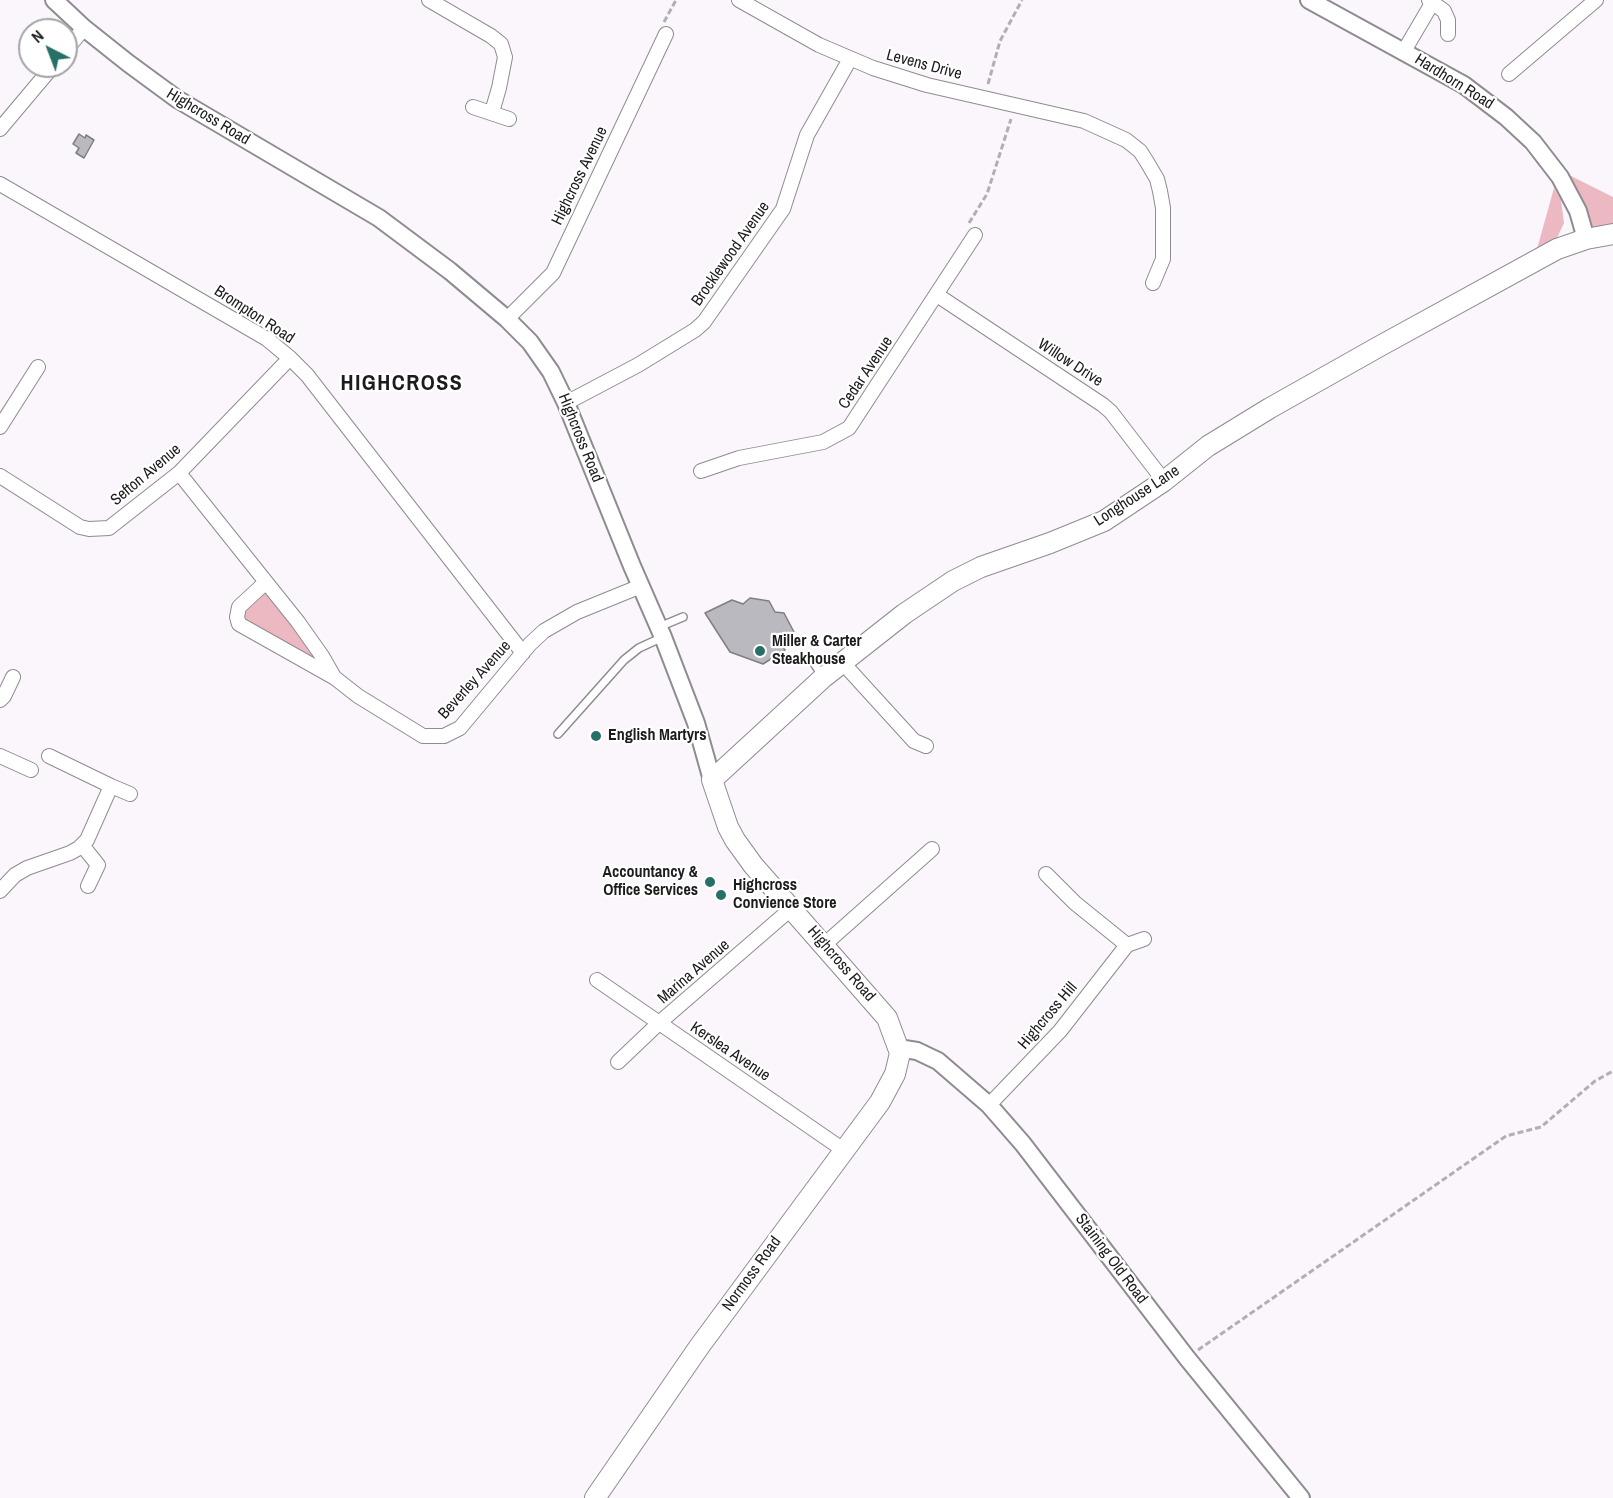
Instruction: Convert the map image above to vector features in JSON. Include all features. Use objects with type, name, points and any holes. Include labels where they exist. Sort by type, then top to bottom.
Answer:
[{"type":"main road","points":[[1586,239],[1613,234]]},
{"type":"main road","name":"Longhouse Lane","points":[[712,780],[818,669],[842,662],[904,614],[953,581],[981,567],[1071,535],[1104,520],[1164,481],[1208,446],[1270,408],[1510,273],[1557,249],[1586,239]]},
{"type":"main road","name":"Highcross Road","points":[[712,780],[728,827],[735,840],[753,865],[825,944],[887,1018],[898,1048]]},
{"type":"main road","name":"Normoss Road","points":[[595,1498],[699,1347],[845,1151],[889,1086],[897,1068],[900,1053],[898,1048]]},
{"type":"street","name":"Highcross Road","points":[[54,0],[84,28],[142,75],[177,99],[379,218],[450,271],[507,319],[542,357],[567,403],[661,632],[696,723],[712,780]]},
{"type":"street","points":[[429,0],[501,44],[505,57],[492,112]]},
{"type":"street","name":"Levens Drive","points":[[739,0],[819,45],[850,59],[900,77],[1084,121],[1113,133],[1140,151],[1157,179],[1160,191],[1163,259],[1154,283]]},
{"type":"street","name":"Hardhorn Road","points":[[1309,0],[1404,51],[1489,102],[1533,142],[1555,170],[1572,199],[1586,239]]},
{"type":"street","points":[[1509,74],[1596,0]]},
{"type":"street","points":[[1404,51],[1432,1],[1444,11],[1448,20],[1448,34]]},
{"type":"street","points":[[78,35],[84,28]]},
{"type":"street","name":"Highcross Avenue","points":[[507,319],[553,273],[666,34]]},
{"type":"street","name":"Brocklewood Avenue","points":[[567,403],[638,365],[704,322],[783,209],[807,135],[850,59]]},
{"type":"street","points":[[0,129],[43,78]]},
{"type":"street","points":[[473,106],[509,119]]},
{"type":"street","name":"Brompton Road","points":[[0,184],[267,339],[290,358],[307,375],[523,653]]},
{"type":"street","name":"Cedar Avenue","points":[[700,471],[739,458],[823,442],[849,428],[975,235]]},
{"type":"street","name":"Willow Drive","points":[[937,296],[1103,405],[1111,412],[1164,481]]},
{"type":"street","name":"Sefton Avenue","points":[[0,476],[80,527],[109,528],[179,473],[290,358]]},
{"type":"street","points":[[0,427],[38,366]]},
{"type":"street","name":"Beverley Avenue","points":[[179,473],[316,647],[335,678]]},
{"type":"street","name":"Beverley Avenue","points":[[266,582],[238,607],[239,624],[335,678],[358,696],[423,736],[444,736],[460,728],[523,653],[544,632],[564,618],[641,586]]},
{"type":"street","points":[[842,662],[914,741],[926,746]]},
{"type":"street","points":[[0,700],[13,677]]},
{"type":"street","points":[[0,756],[31,770]]},
{"type":"street","points":[[49,756],[130,794]]},
{"type":"street","points":[[0,891],[6,883],[21,872],[70,853],[82,845],[87,840],[111,786]]},
{"type":"street","points":[[82,845],[98,865],[88,886]]},
{"type":"street","points":[[825,944],[932,849]]},
{"type":"street","points":[[1046,874],[1075,903],[1127,945],[1144,939]]},
{"type":"street","name":"Marina Avenue","points":[[618,1062],[792,908]]},
{"type":"street","name":"Highcross Hill","points":[[989,1105],[1060,1031],[1127,945]]},
{"type":"street","name":"Kerslea Avenue","points":[[597,980],[845,1151]]},
{"type":"street","name":"Staining Old Road","points":[[898,1048],[924,1054],[938,1062],[989,1105],[1023,1144],[1186,1358],[1301,1498]]},
{"type":"lane","points":[[558,734],[624,660],[683,617]]},
{"type":"path","points":[[666,34],[660,29],[675,0]]},
{"type":"path","points":[[984,98],[1000,41],[1022,0]]},
{"type":"path","points":[[975,235],[969,225],[987,194],[1015,105]]},
{"type":"path","points":[[1186,1358],[1506,1136],[1541,1127],[1595,1081],[1613,1071]]},
{"type":"shaded area","points":[[1559,170],[1613,197],[1613,227],[1587,228]]},
{"type":"shaded area","points":[[1554,188],[1561,200],[1564,223],[1556,240],[1537,249]]},
{"type":"shaded area","points":[[266,582],[335,678],[249,629],[239,607]]},
{"type":"building","points":[[79,134],[94,140],[84,158],[76,153],[79,148],[73,144]]},
{"type":"building","points":[[750,598],[769,601],[775,612],[784,613],[794,632],[779,641],[785,650],[763,664],[730,652],[705,613],[732,600],[743,604]]},
{"type":"place","name":"Miller & Carter Steakhouse","points":[[760,651]]},
{"type":"place","name":"English Martyrs","points":[[596,736]]},
{"type":"place","name":"Accountancy & Office Services","points":[[710,882]]},
{"type":"place","name":"Highcross Convience Store","points":[[721,895]]},
{"type":"district","name":"HIGHCROSS","points":[[402,384]]}]
